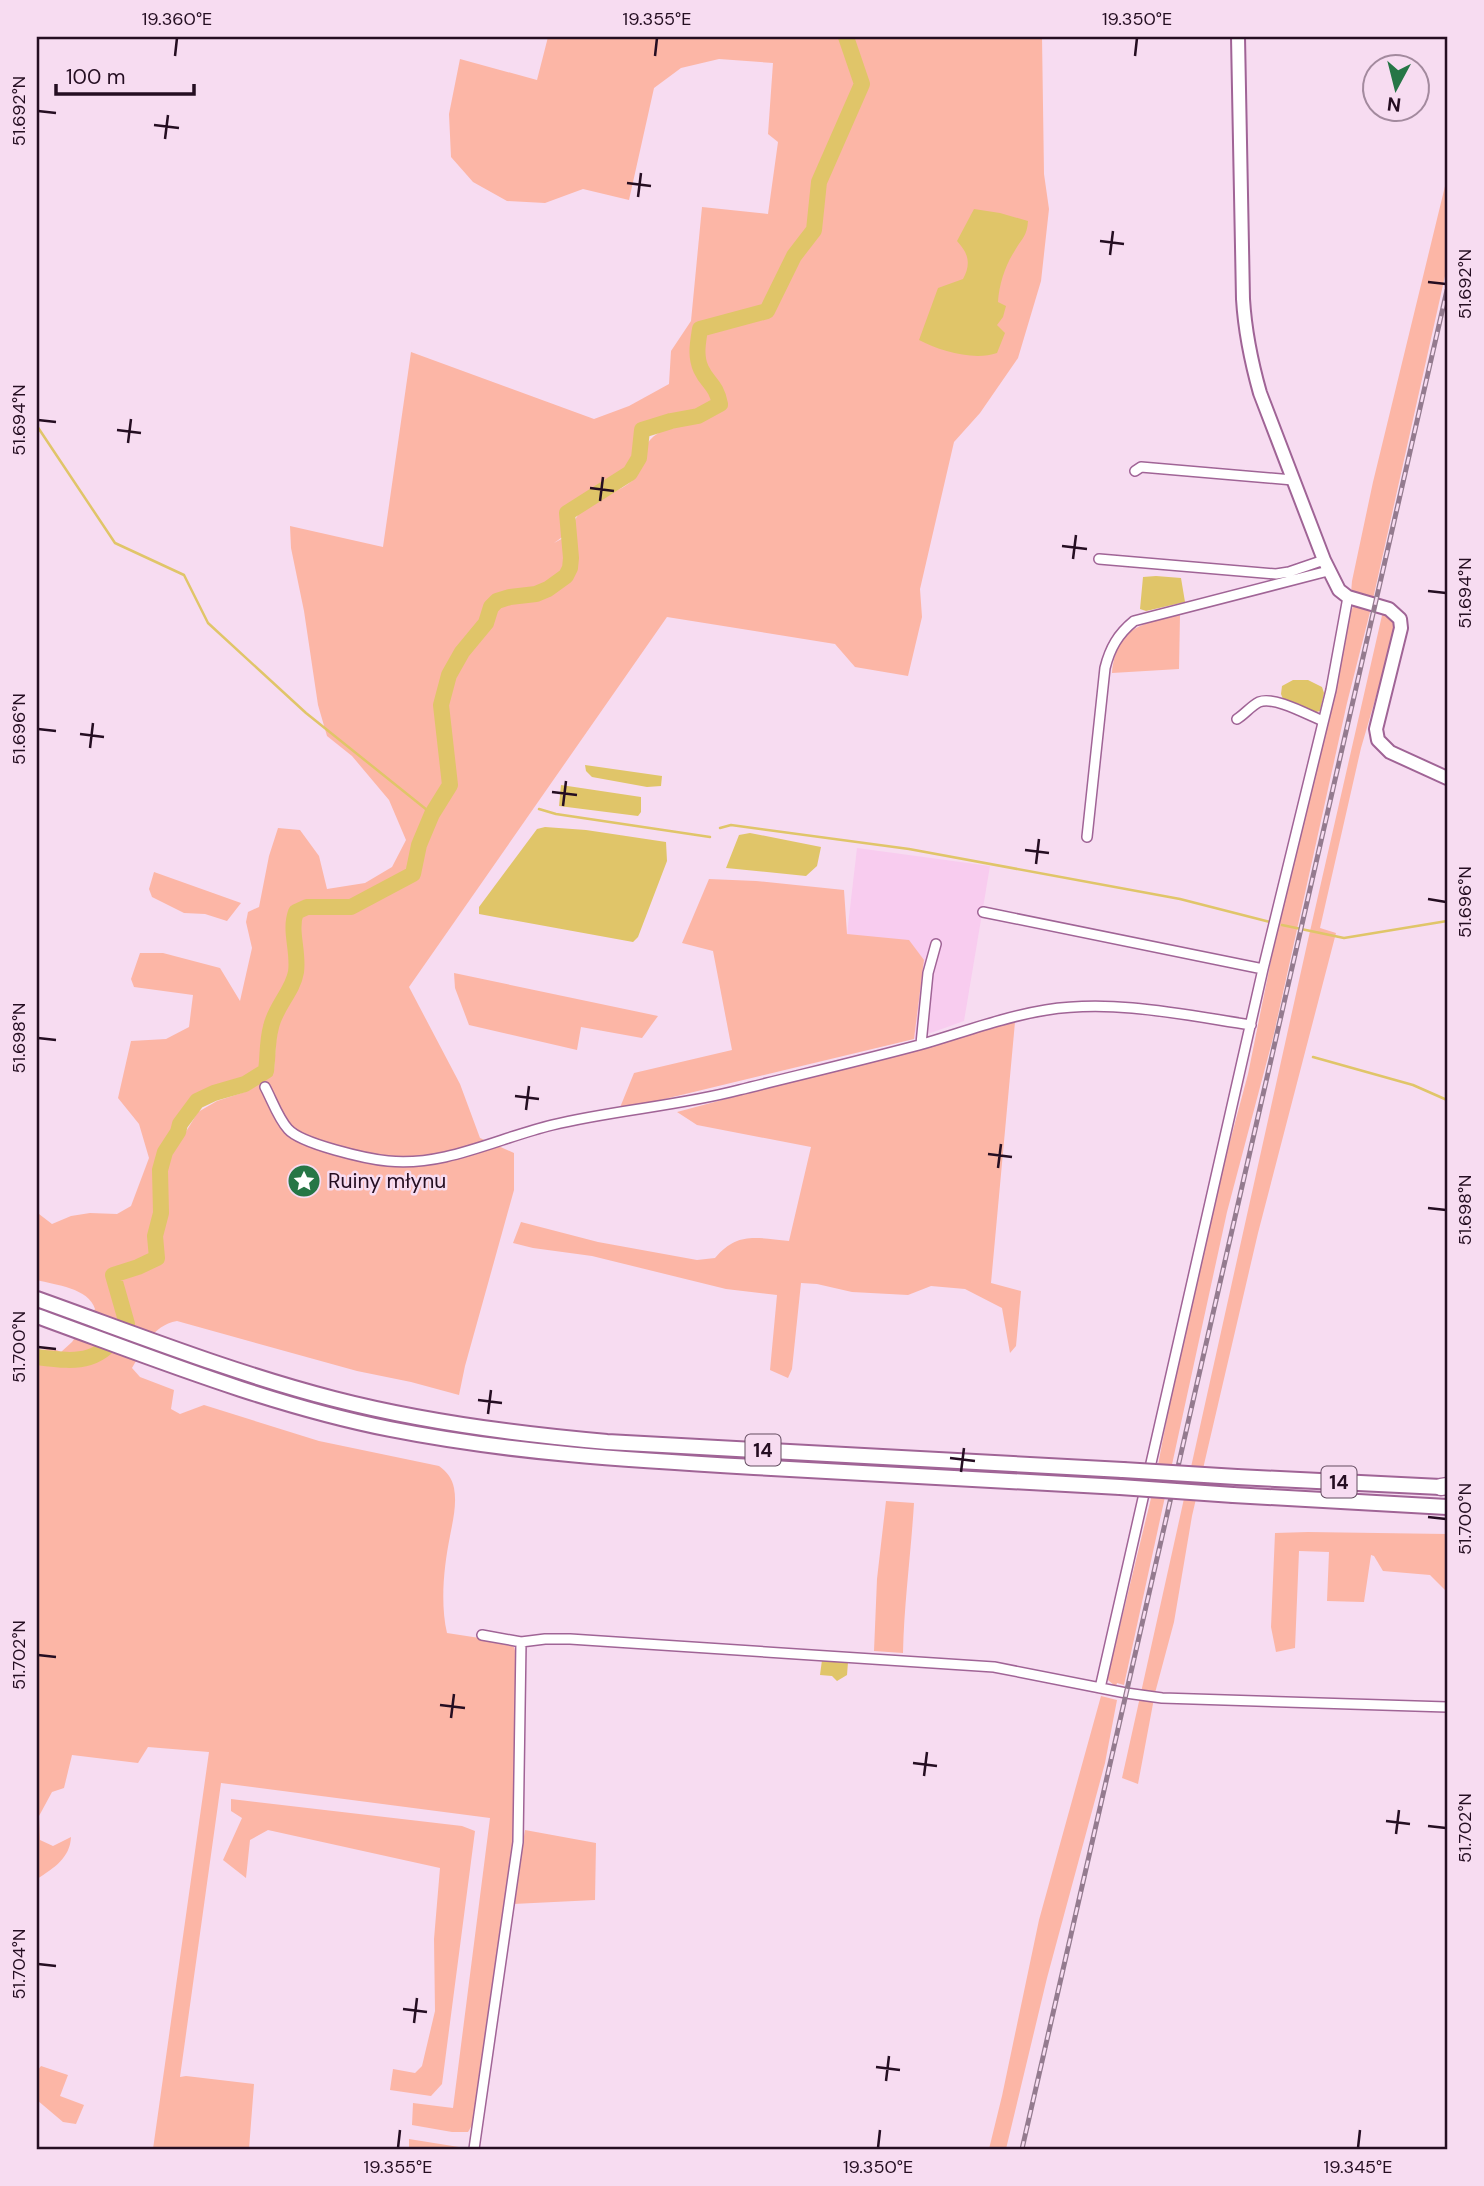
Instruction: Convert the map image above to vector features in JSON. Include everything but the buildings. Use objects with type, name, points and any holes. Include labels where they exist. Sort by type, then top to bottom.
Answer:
[{"type":"main road","name":"14","points":[[37,1299],[235,1370],[333,1399],[400,1415],[498,1431],[607,1442],[1445,1487]]},
{"type":"main road","name":"14","points":[[37,1316],[230,1385],[349,1420],[446,1440],[518,1450],[605,1459],[1447,1507]]},
{"type":"street","points":[[1238,37],[1243,299],[1246,336],[1260,393],[1326,565],[1339,590],[1348,597],[1389,609],[1401,622],[1376,729],[1378,740],[1390,752],[1447,778]]},
{"type":"street","points":[[1135,471],[1141,467],[1293,480]]},
{"type":"street","points":[[1099,559],[1276,573],[1326,565]]},
{"type":"street","points":[[1087,837],[1105,668],[1113,644],[1121,631],[1134,621],[1326,565]]},
{"type":"street","points":[[1100,1688],[1323,721],[1348,597]]},
{"type":"street","points":[[1237,719],[1256,704],[1269,701],[1323,721]]},
{"type":"street","points":[[983,912],[1264,969]]},
{"type":"street","points":[[922,1044],[926,983],[936,944]]},
{"type":"street","points":[[265,1087],[288,1129],[302,1139],[359,1156],[388,1161],[420,1162],[553,1125],[734,1091],[1048,1010],[1086,1007],[1167,1012],[1251,1025]]},
{"type":"street","points":[[482,1635],[521,1642],[570,1639],[994,1667],[1162,1698],[1447,1707]]},
{"type":"street","points":[[474,2149],[518,1842],[521,1642]]},
{"type":"shaded area","points":[[548,37],[1042,37],[1044,174],[1049,209],[1041,281],[1018,358],[980,413],[954,442],[920,589],[922,617],[908,676],[855,667],[835,644],[667,617],[409,987],[460,1084],[480,1138],[514,1153],[514,1190],[459,1395],[357,1371],[177,1321],[155,1333],[132,1368],[140,1377],[174,1390],[171,1409],[180,1414],[204,1405],[319,1441],[439,1466],[450,1478],[455,1494],[444,1584],[447,1633],[499,1641],[514,1647],[517,1658],[514,1831],[474,2122],[468,2132],[412,2125],[413,2103],[453,2108],[490,1818],[221,1783],[180,2077],[254,2084],[249,2149],[153,2149],[209,1752],[148,1747],[138,1763],[72,1755],[64,1788],[52,1792],[39,1816],[40,1840],[53,1846],[71,1837],[70,1844],[60,1862],[37,1879],[37,1351],[52,1348],[61,1352],[72,1342],[95,1309],[92,1302],[79,1292],[37,1280],[39,1214],[52,1224],[71,1216],[90,1213],[117,1214],[131,1206],[149,1158],[139,1124],[118,1098],[131,1041],[166,1039],[189,1027],[193,995],[134,987],[131,979],[140,953],[163,953],[220,968],[240,1001],[252,948],[246,922],[248,912],[259,907],[269,856],[278,828],[300,830],[319,856],[327,889],[365,883],[392,867],[406,840],[389,800],[352,756],[327,736],[318,705],[304,611],[291,548],[290,526],[383,547],[411,352],[594,419],[629,406],[669,384],[671,351],[691,321],[702,207],[768,214],[778,142],[768,134],[773,63],[719,59],[681,68],[654,88],[629,200],[583,189],[545,203],[507,201],[473,182],[451,157],[449,114],[460,59],[537,80]],"holes":[[[700,331],[706,336],[706,367],[709,376],[723,395],[723,410],[706,419],[666,429],[657,434],[647,444],[634,479],[579,514],[572,530],[572,568],[564,583],[548,594],[512,602],[495,609],[486,631],[462,660],[450,690],[446,708],[455,776],[431,824],[418,872],[411,880],[352,910],[306,912],[298,921],[301,972],[277,1027],[274,1070],[248,1091],[217,1101],[198,1112],[171,1156],[165,1170],[167,1189],[161,1191],[160,1170],[165,1152],[180,1124],[197,1101],[245,1084],[266,1071],[270,1027],[280,1004],[274,1003],[291,968],[293,910],[304,906],[357,901],[409,871],[416,842],[446,784],[437,705],[446,674],[459,651],[483,621],[488,606],[494,600],[506,596],[533,593],[558,579],[567,567],[565,537],[554,543],[568,533],[567,513],[630,473],[639,458],[643,430],[698,416],[720,404],[717,390],[701,369]]]},
{"type":"shaded area","points":[[1447,178],[1447,267],[1373,599],[1351,593],[1352,581],[1373,482]]},
{"type":"shaded area","points":[[974,209],[1028,221],[1025,234],[1008,263],[1000,289],[998,302],[1006,306],[997,325],[1005,333],[997,353],[978,356],[947,351],[919,340],[938,288],[963,279],[966,274],[968,259],[957,241]]},
{"type":"shaded area","points":[[1143,577],[1181,578],[1185,602],[1146,611],[1140,609]]},
{"type":"shaded area","points":[[1357,604],[1371,608],[1347,703],[1273,1038],[1227,1212],[1124,1685],[1117,1683],[1116,1687],[1108,1680],[1108,1675],[1154,1486],[1185,1323],[1248,1074],[1279,921],[1312,789],[1349,615]]},
{"type":"shaded area","points":[[1383,611],[1394,617],[1396,628],[1361,748],[1320,928],[1336,933],[1258,1233],[1192,1516],[1174,1622],[1155,1693],[1138,1784],[1122,1778]]},
{"type":"shaded area","points":[[1180,615],[1179,669],[1112,673],[1119,645],[1125,636],[1143,625]]},
{"type":"shaded area","points":[[1293,680],[1308,680],[1322,687],[1324,693],[1320,711],[1313,713],[1283,699],[1282,686]]},
{"type":"shaded area","points":[[585,765],[662,776],[661,786],[647,787],[592,777],[586,771]]},
{"type":"shaded area","points":[[561,785],[641,797],[641,812],[638,816],[559,806]]},
{"type":"shaded area","points":[[545,827],[666,842],[667,861],[638,937],[633,942],[479,914],[479,907],[537,829]]},
{"type":"shaded area","points":[[750,833],[821,847],[817,866],[806,876],[726,868],[739,835]]},
{"type":"shaded area","points":[[857,848],[990,866],[964,1021],[914,1039],[923,960],[847,934]]},
{"type":"shaded area","points":[[154,872],[241,903],[227,921],[205,914],[184,913],[152,897],[149,889]]},
{"type":"shaded area","points":[[709,879],[844,890],[847,934],[909,940],[924,960],[914,1039],[619,1110],[634,1073],[732,1050],[713,951],[682,943]]},
{"type":"shaded area","points":[[454,973],[658,1016],[642,1038],[581,1027],[577,1050],[469,1025],[455,988]]},
{"type":"shaded area","points":[[1015,1022],[991,1283],[1021,1291],[1016,1346],[1010,1353],[1002,1308],[965,1289],[931,1286],[908,1295],[852,1292],[801,1283],[792,1369],[788,1378],[770,1370],[777,1295],[726,1289],[592,1256],[513,1243],[521,1222],[598,1242],[697,1260],[715,1258],[723,1249],[748,1238],[789,1241],[811,1147],[697,1125],[677,1112]]},
{"type":"shaded area","points":[[886,1501],[914,1503],[903,1653],[874,1651],[877,1579]]},
{"type":"shaded area","points":[[1275,1533],[1447,1534],[1447,1592],[1430,1575],[1383,1571],[1371,1555],[1364,1602],[1327,1601],[1329,1552],[1299,1551],[1295,1648],[1276,1652],[1271,1627]]},
{"type":"shaded area","points":[[822,1660],[848,1662],[847,1675],[837,1681],[832,1676],[820,1675]]},
{"type":"shaded area","points":[[1101,1696],[1117,1700],[1105,1763],[1047,1978],[1006,2149],[989,2149],[1039,1920]]},
{"type":"shaded area","points":[[231,1799],[462,1826],[475,1831],[442,2084],[431,2096],[390,2090],[393,2069],[415,2073],[422,2066],[435,2011],[434,1939],[440,1868],[268,1830],[250,1840],[246,1878],[223,1860],[242,1818],[231,1811]]},
{"type":"shaded area","points":[[525,1830],[596,1843],[595,1900],[513,1904]]},
{"type":"shaded area","points":[[41,2066],[68,2075],[60,2096],[84,2105],[76,2124],[63,2122],[37,2100],[37,2071]]},
{"type":"shaded area","points":[[409,2139],[465,2148],[465,2149],[409,2149]]},
{"type":"waterway","points":[[37,1357],[67,1360],[89,1357],[108,1346],[127,1324],[113,1275],[157,1258],[155,1236],[161,1213],[160,1170],[165,1152],[180,1124],[197,1101],[245,1084],[266,1071],[273,1020],[296,972],[293,926],[296,912],[307,907],[351,907],[413,874],[419,845],[432,814],[450,785],[441,705],[449,675],[462,652],[486,623],[491,607],[497,601],[510,597],[536,594],[566,576],[571,558],[567,513],[630,473],[639,458],[642,430],[698,416],[720,404],[699,364],[700,329],[767,311],[794,256],[814,230],[819,182],[862,84],[846,37]]},
{"type":"waterway","points":[[37,426],[115,543],[184,575],[208,623],[306,713],[432,814]]},
{"type":"waterway","points":[[539,809],[556,814],[710,837]]},
{"type":"waterway","points":[[720,828],[731,825],[909,849],[1180,899],[1270,922]]},
{"type":"waterway","points":[[1282,925],[1344,938],[1447,921]]},
{"type":"waterway","points":[[1313,1057],[1413,1085],[1447,1100]]},
{"type":"railway","points":[[1022,2149],[1447,290]]},
{"type":"place","name":"Ruiny młynu","points":[[304,1181]]}]
